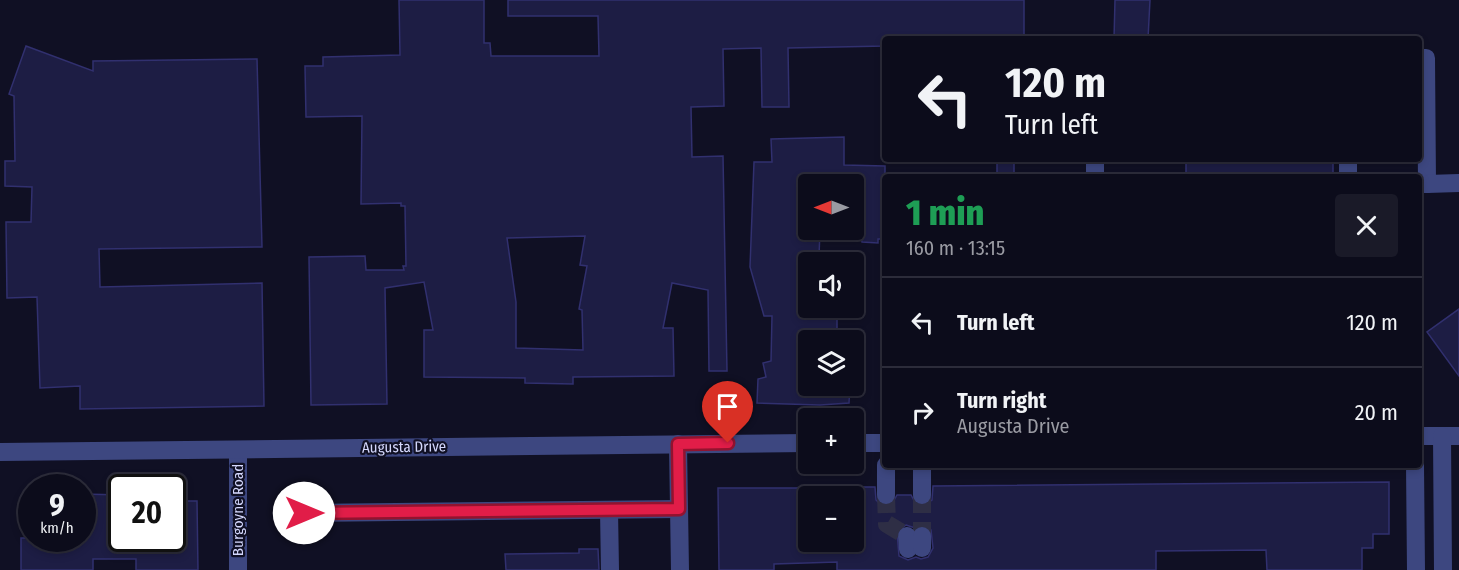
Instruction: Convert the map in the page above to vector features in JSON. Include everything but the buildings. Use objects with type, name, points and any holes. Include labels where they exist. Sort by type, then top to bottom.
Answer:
[{"type":"street","points":[[1422,58],[1426,58],[1423,184],[1459,183]]},
{"type":"street","points":[[1422,436],[1451,436],[1443,570]]},
{"type":"street","name":"Augusta Drive","points":[[0,452],[798,443]]},
{"type":"street","points":[[864,443],[882,443]]},
{"type":"street","points":[[678,444],[680,570]]},
{"type":"street","name":"Burgoyne Road","points":[[238,450],[238,570]]},
{"type":"street","points":[[886,468],[886,495]]},
{"type":"street","points":[[922,468],[922,495]]},
{"type":"street","points":[[1415,468],[1416,570]]},
{"type":"street","points":[[304,513],[679,509]]},
{"type":"street","points":[[609,510],[610,570]]},
{"type":"tunnel","points":[[886,495],[887,524],[907,536]]},
{"type":"tunnel","points":[[922,495],[922,536]]},
{"type":"route","points":[[304,513],[679,509],[678,444],[728,443]]}]
